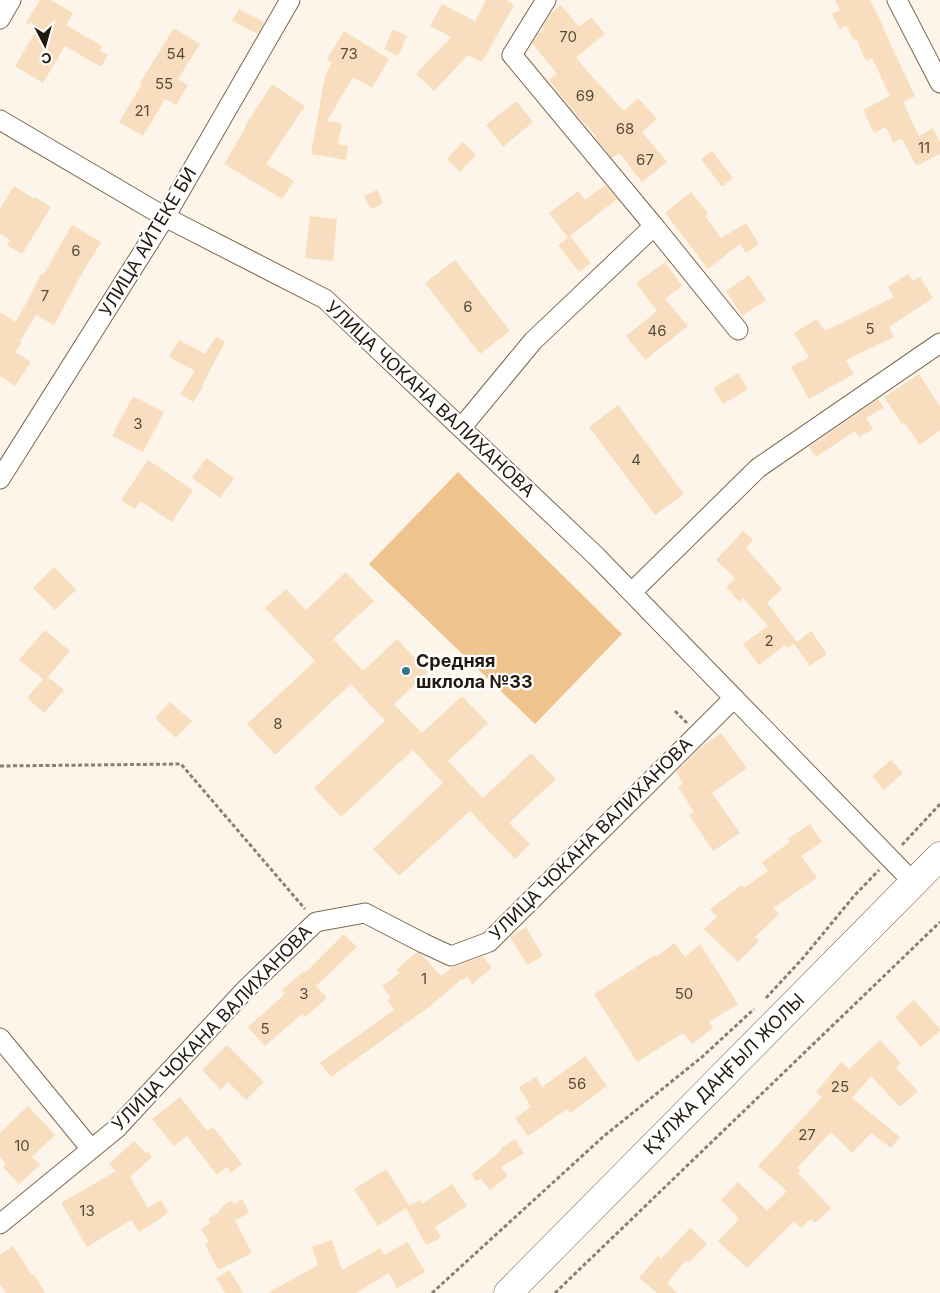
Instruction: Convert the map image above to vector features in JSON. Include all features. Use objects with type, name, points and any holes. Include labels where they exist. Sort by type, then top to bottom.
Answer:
[{"type":"main road","name":"ҚҰЛЖА ДАҢҒЫЛ ЖОЛЫ","points":[[508,1293],[940,856]]},
{"type":"street","points":[[0,19],[11,0]]},
{"type":"street","name":"УЛИЦА АЙТЕКЕ БИ","points":[[0,479],[165,217],[290,0]]},
{"type":"street","points":[[546,0],[512,55],[738,330]]},
{"type":"street","points":[[897,0],[940,84]]},
{"type":"street","name":"УЛИЦА ЧОКАНА ВАЛИХАНОВА","points":[[0,120],[165,217],[325,299],[596,556],[913,882]]},
{"type":"street","points":[[461,428],[532,341],[654,226]]},
{"type":"street","points":[[632,592],[758,468],[940,343]]},
{"type":"street","name":"УЛИЦА ЧОКАНА ВАЛИХАНОВА","points":[[0,1224],[116,1129],[246,989],[316,922],[365,913],[451,956],[489,942],[734,698]]},
{"type":"street","points":[[0,1038],[91,1149]]},
{"type":"path","points":[[0,766],[181,764],[316,922]]},
{"type":"path","points":[[762,1001],[803,958],[854,896],[940,804]]},
{"type":"path","points":[[555,1293],[940,922]]},
{"type":"path","points":[[432,1293],[604,1136],[702,1057],[756,1008]]},
{"type":"shaded area","points":[[458,472],[622,634],[535,724],[369,564]]},
{"type":"building","points":[[40,0],[51,0],[73,13],[66,25],[102,46],[100,51],[108,55],[101,67],[65,46],[43,83],[15,66],[37,29],[26,23]]},
{"type":"building","points":[[486,0],[506,0],[514,5],[482,62],[468,55],[434,91],[416,74],[451,37],[430,26],[442,4],[475,21]]},
{"type":"building","points":[[835,0],[870,0],[915,96],[903,102],[919,136],[933,128],[940,142],[940,154],[916,166],[902,139],[893,143],[886,127],[874,133],[863,110],[890,96],[872,58],[866,61],[856,39],[854,41],[846,25],[840,29],[832,14],[840,10]]},
{"type":"building","points":[[561,5],[579,27],[591,17],[605,34],[576,57],[587,71],[624,111],[638,98],[657,119],[642,132],[667,162],[642,182],[619,153],[612,158],[596,136],[579,118],[549,80],[557,74],[532,43],[544,29],[542,27],[551,13]]},
{"type":"building","points":[[239,9],[264,22],[258,34],[232,21]]},
{"type":"building","points":[[174,28],[200,44],[178,79],[188,85],[176,105],[165,99],[143,136],[119,122],[142,84],[140,83]]},
{"type":"building","points":[[393,29],[407,36],[398,56],[384,49]]},
{"type":"building","points":[[344,31],[389,59],[372,88],[353,77],[327,121],[342,123],[338,144],[348,146],[346,160],[311,154],[325,76],[332,63],[327,59]]},
{"type":"building","points":[[272,84],[305,106],[266,164],[294,181],[282,199],[224,164],[245,126]]},
{"type":"building","points":[[516,101],[533,122],[503,147],[486,125]]},
{"type":"building","points":[[463,142],[476,155],[460,172],[447,159]]},
{"type":"building","points":[[712,151],[733,178],[722,187],[701,159]]},
{"type":"building","points":[[605,185],[617,199],[570,236],[591,263],[579,272],[558,245],[568,238],[549,213],[578,191],[585,200]]},
{"type":"building","points":[[14,186],[51,207],[22,254],[7,245],[10,240],[0,234],[0,208]]},
{"type":"building","points":[[377,190],[383,203],[371,209],[364,196]]},
{"type":"building","points":[[691,192],[708,213],[705,216],[721,238],[746,223],[759,244],[746,253],[740,244],[708,269],[665,213]]},
{"type":"building","points":[[310,216],[337,219],[333,261],[305,258]]},
{"type":"building","points":[[72,225],[101,242],[54,325],[36,315],[20,341],[22,342],[15,352],[31,362],[15,386],[0,376],[0,312],[16,322],[42,273],[44,274]]},
{"type":"building","points":[[455,260],[510,331],[480,354],[425,283]]},
{"type":"building","points":[[665,262],[682,286],[665,299],[688,326],[645,360],[626,336],[657,311],[636,283]]},
{"type":"building","points":[[908,274],[913,281],[920,277],[933,298],[889,327],[894,337],[846,360],[854,374],[809,399],[791,367],[809,357],[794,333],[817,319],[825,331],[894,297],[888,287]]},
{"type":"building","points":[[749,275],[766,300],[742,316],[726,291]]},
{"type":"building","points":[[216,337],[225,342],[203,387],[193,402],[180,394],[195,371],[169,357],[179,340],[205,354]]},
{"type":"building","points":[[738,373],[748,389],[723,404],[713,388]]},
{"type":"building","points":[[919,374],[940,406],[940,430],[920,445],[904,423],[902,424],[884,397]]},
{"type":"building","points":[[133,396],[164,412],[143,452],[112,436]]},
{"type":"building","points":[[878,399],[884,408],[866,418],[873,429],[859,437],[855,431],[816,457],[809,447]]},
{"type":"building","points":[[618,405],[684,494],[655,515],[589,427]]},
{"type":"building","points":[[206,458],[234,478],[220,498],[192,478]]},
{"type":"building","points":[[148,460],[193,490],[172,522],[140,501],[135,509],[121,500]]},
{"type":"building","points":[[743,531],[753,540],[746,548],[782,589],[767,603],[797,642],[811,631],[827,654],[810,666],[794,644],[788,648],[785,645],[759,665],[743,644],[768,626],[743,598],[739,602],[726,587],[735,578],[716,560]]},
{"type":"building","points":[[54,567],[76,590],[55,610],[33,588]]},
{"type":"building","points":[[346,572],[374,601],[333,639],[363,671],[397,639],[428,672],[394,704],[422,733],[462,696],[488,723],[448,761],[483,798],[531,753],[556,779],[509,823],[530,844],[515,859],[470,811],[399,876],[373,849],[443,783],[413,750],[341,817],[314,788],[385,721],[351,684],[275,755],[247,724],[315,661],[265,608],[286,589],[306,610]]},
{"type":"building","points":[[45,630],[70,651],[48,677],[64,690],[44,713],[27,698],[43,679],[19,660]]},
{"type":"building","points":[[170,702],[192,721],[176,738],[155,718]]},
{"type":"building","points":[[721,733],[747,768],[712,793],[740,833],[713,851],[689,815],[694,812],[678,787],[683,783],[676,772],[699,749]]},
{"type":"building","points":[[891,760],[903,773],[884,790],[872,776]]},
{"type":"building","points":[[810,824],[822,842],[801,856],[817,878],[773,908],[779,914],[755,937],[759,941],[738,962],[704,929],[717,917],[710,909],[742,885],[744,888],[768,871],[762,862],[790,842],[787,839]]},
{"type":"building","points":[[526,927],[543,956],[527,965],[510,937]]},
{"type":"building","points":[[344,934],[357,947],[316,986],[327,998],[305,1017],[302,1014],[265,1046],[248,1027],[285,994],[282,990],[304,971],[305,973]]},
{"type":"building","points":[[674,943],[685,957],[700,944],[738,1004],[709,1022],[713,1028],[692,1044],[683,1033],[637,1062],[594,994],[655,955],[656,957]]},
{"type":"building","points":[[417,952],[441,976],[453,967],[483,956],[492,968],[472,984],[467,977],[462,979],[429,1007],[331,1077],[320,1063],[394,1010],[387,1000],[391,998],[382,986],[400,973],[396,970]]},
{"type":"building","points":[[914,1000],[940,1029],[921,1047],[895,1017]]},
{"type":"building","points":[[880,1040],[901,1063],[896,1068],[918,1091],[900,1107],[871,1076],[852,1098],[900,1137],[891,1148],[871,1133],[852,1153],[831,1132],[797,1168],[801,1171],[798,1173],[831,1208],[815,1223],[811,1219],[801,1228],[794,1221],[747,1268],[718,1241],[739,1219],[721,1200],[738,1182],[767,1211],[787,1191],[758,1166],[822,1097],[816,1092],[841,1062],[849,1069]]},
{"type":"building","points":[[227,1045],[264,1082],[246,1100],[228,1082],[221,1090],[202,1070]]},
{"type":"building","points":[[585,1056],[607,1086],[570,1113],[567,1109],[528,1136],[515,1118],[531,1107],[519,1087],[536,1077],[542,1087]]},
{"type":"building","points":[[180,1097],[207,1131],[213,1127],[242,1164],[231,1173],[227,1167],[217,1175],[187,1136],[174,1146],[152,1119]]},
{"type":"building","points":[[28,1106],[55,1135],[32,1157],[40,1165],[19,1184],[3,1167],[6,1164],[0,1157],[0,1133]]},
{"type":"building","points":[[515,1139],[524,1153],[501,1167],[508,1176],[490,1190],[481,1179],[476,1181],[472,1174],[502,1150],[501,1148]]},
{"type":"building","points":[[134,1141],[152,1157],[130,1177],[148,1208],[161,1200],[168,1212],[139,1232],[131,1220],[87,1247],[61,1203],[116,1171],[109,1164]]},
{"type":"building","points":[[386,1169],[409,1205],[407,1207],[420,1200],[422,1204],[452,1184],[467,1206],[435,1227],[441,1238],[426,1245],[406,1208],[378,1226],[354,1189]]},
{"type":"building","points":[[242,1199],[249,1212],[235,1221],[252,1253],[218,1270],[205,1244],[209,1242],[201,1229],[210,1223],[208,1219],[220,1212],[219,1210],[231,1200],[234,1204]]},
{"type":"building","points":[[690,1228],[707,1244],[689,1263],[686,1260],[667,1283],[677,1293],[657,1293],[639,1278],[658,1256],[661,1259]]},
{"type":"building","points":[[332,1240],[342,1270],[380,1248],[384,1255],[408,1242],[425,1272],[397,1288],[389,1273],[356,1293],[268,1293],[318,1265],[312,1247]]},
{"type":"building","points":[[13,1246],[32,1275],[34,1274],[45,1293],[6,1293],[0,1284],[0,1255]]},
{"type":"building","points":[[230,1270],[243,1293],[225,1293],[216,1278]]},
{"type":"place","name":"Средняя шклола №33","points":[[406,671]]}]
